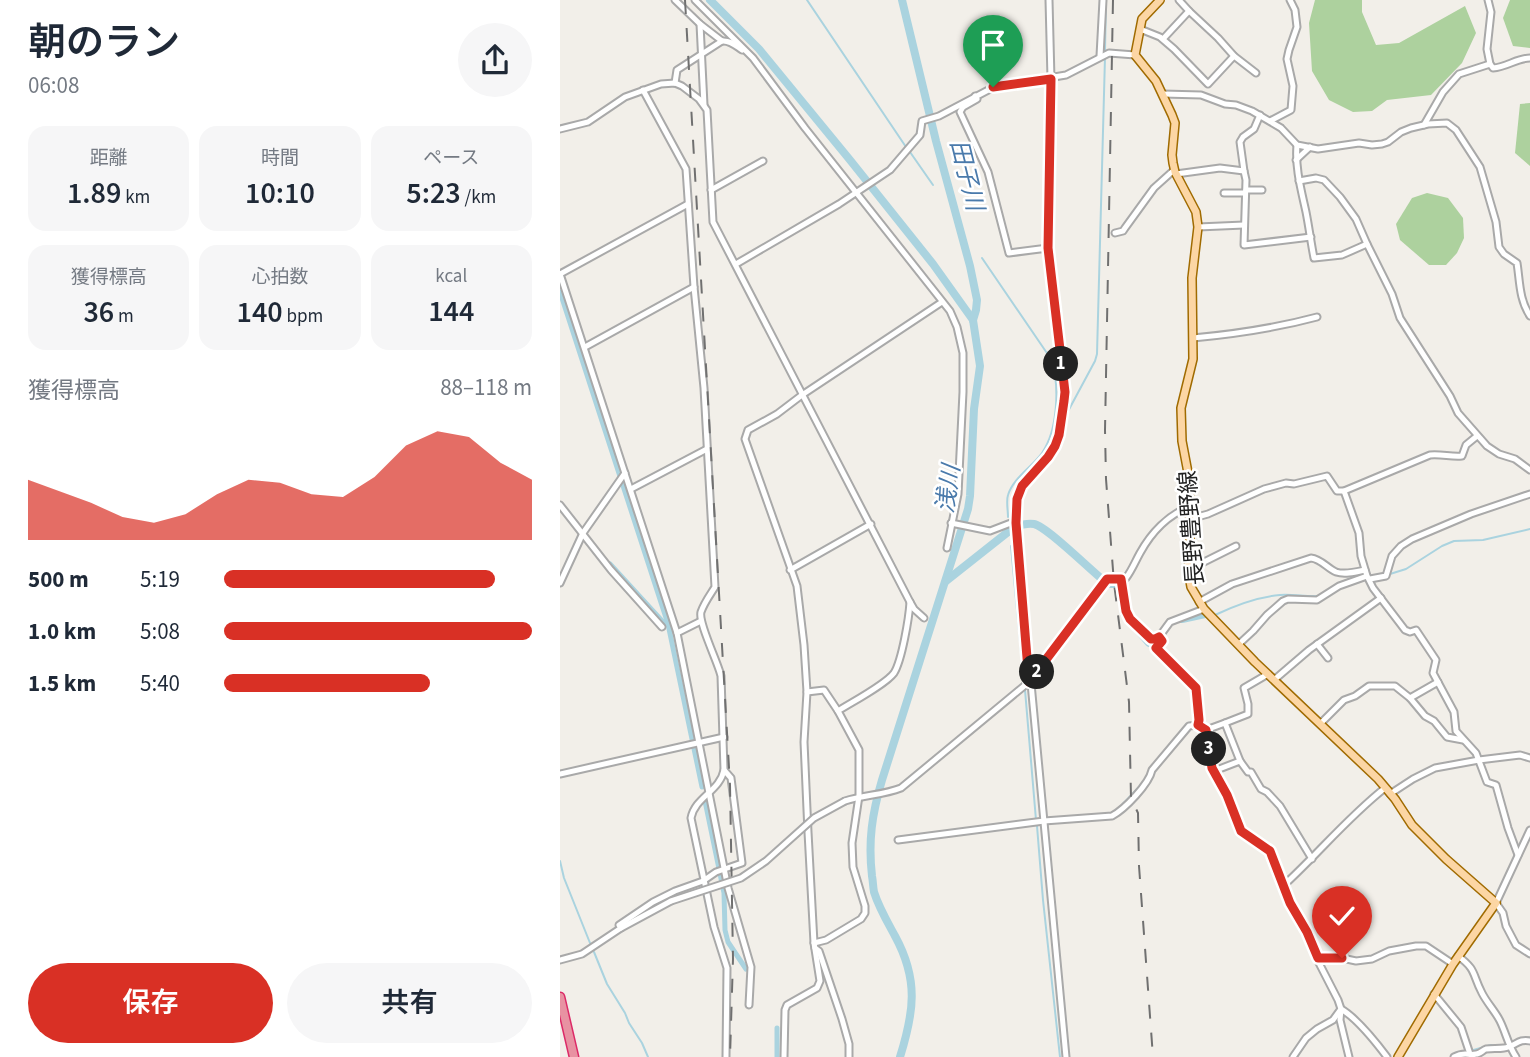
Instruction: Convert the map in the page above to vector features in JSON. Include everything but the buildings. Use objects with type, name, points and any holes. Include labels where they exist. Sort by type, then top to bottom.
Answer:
[{"type":"highway","points":[[560,997],[574,1057]]},
{"type":"main road","points":[[1135,55],[1142,19],[1160,0]]},
{"type":"main road","name":"長野豊野線","points":[[1135,55],[1156,81],[1175,123],[1171,155],[1175,172],[1196,212],[1198,227],[1192,278],[1194,359],[1181,408],[1182,441],[1189,478],[1188,570],[1191,587],[1202,605],[1239,645],[1387,791],[1419,832],[1496,903]]},
{"type":"main road","points":[[1398,1057],[1458,956],[1496,903]]},
{"type":"street","points":[[675,0],[722,41]]},
{"type":"street","points":[[695,0],[753,58],[950,311],[963,353],[958,485],[947,548]]},
{"type":"street","points":[[1049,0],[1051,79],[1048,248],[1065,392],[1055,446],[1022,486],[1017,499],[1016,522],[1066,1057]]},
{"type":"street","points":[[1101,56],[1103,0]]},
{"type":"street","points":[[1179,0],[1256,74]]},
{"type":"street","points":[[1270,121],[1291,110],[1293,86],[1287,59],[1297,27],[1290,0]]},
{"type":"street","points":[[1488,0],[1491,12],[1486,42],[1490,64],[1493,68],[1521,58],[1530,58]]},
{"type":"street","points":[[1163,39],[1189,11]]},
{"type":"street","points":[[700,24],[704,105]]},
{"type":"street","points":[[1140,29],[1163,39],[1208,84]]},
{"type":"street","points":[[675,83],[677,70],[722,41],[732,43],[753,58]]},
{"type":"street","points":[[736,264],[839,204],[890,170],[920,135],[922,121],[993,87],[1066,75],[1109,53],[1135,55]]},
{"type":"street","points":[[1201,95],[1234,55]]},
{"type":"street","points":[[1424,125],[1443,92],[1459,74],[1490,64]]},
{"type":"street","points":[[560,129],[588,122],[625,97],[661,84],[675,83],[682,86],[704,105],[707,110],[713,222],[910,602],[924,618]]},
{"type":"street","points":[[643,90],[686,169],[704,388],[715,587],[701,613],[701,621],[719,666],[724,737],[723,778],[693,808],[691,818],[703,881],[727,968],[726,1057]]},
{"type":"street","points":[[1163,94],[1201,95],[1225,104],[1236,104],[1281,128],[1297,145],[1326,149],[1359,143],[1382,144],[1411,128],[1441,123],[1451,125],[1480,167],[1496,222],[1499,247],[1517,263],[1519,292],[1530,316]]},
{"type":"street","points":[[975,96],[977,99],[962,107],[960,112],[988,172],[1009,253],[1048,248]]},
{"type":"street","points":[[1260,115],[1254,129],[1240,142],[1246,180],[1244,246],[1311,237]]},
{"type":"street","points":[[1297,145],[1299,181],[1314,258],[1342,254],[1367,244]]},
{"type":"street","points":[[1296,160],[1310,147]]},
{"type":"street","points":[[711,190],[763,162]]},
{"type":"street","points":[[1115,233],[1123,231],[1145,198],[1162,180],[1175,172],[1220,168],[1244,171]]},
{"type":"street","points":[[1299,181],[1316,178],[1324,180],[1340,197],[1356,219],[1392,294],[1400,318],[1458,413],[1488,446],[1499,454],[1515,459],[1530,470]]},
{"type":"street","points":[[1224,193],[1262,190]]},
{"type":"street","points":[[688,204],[560,274],[585,347],[622,476],[631,489],[677,633],[695,743],[708,793],[721,871],[751,967],[749,1005]]},
{"type":"street","points":[[1198,227],[1244,225]]},
{"type":"street","points":[[585,347],[694,287]]},
{"type":"street","points":[[784,1057],[787,1005],[817,988],[820,981],[814,946],[804,742],[807,692],[797,586],[745,439],[748,430],[777,414],[942,302]]},
{"type":"street","points":[[1193,338],[1238,334],[1317,317]]},
{"type":"street","points":[[1190,519],[1286,482],[1294,484],[1327,476],[1337,491],[1344,491],[1430,455],[1462,456],[1466,445],[1477,436]]},
{"type":"street","points":[[631,489],[707,449]]},
{"type":"street","points":[[560,583],[583,533],[622,476]]},
{"type":"street","points":[[1344,491],[1373,588],[1405,630],[1416,630],[1436,660],[1433,673],[1454,712],[1456,731],[1476,753],[1487,782],[1496,785],[1518,855]]},
{"type":"street","points":[[1198,725],[1196,688],[1156,648],[1170,622],[1202,605],[1232,584],[1311,558],[1343,573],[1386,576],[1392,556],[1412,539],[1471,514],[1530,494]]},
{"type":"street","points":[[560,505],[611,570],[662,627]]},
{"type":"street","points":[[560,960],[582,954],[621,928],[671,901],[741,878],[766,861],[814,818],[845,800],[901,788],[1029,682],[1105,582],[1127,576],[1140,551],[1166,520],[1189,507]]},
{"type":"street","points":[[952,524],[990,531],[1016,522]]},
{"type":"street","points":[[790,570],[871,524]]},
{"type":"street","points":[[1188,570],[1236,546]]},
{"type":"street","points":[[1239,645],[1283,601],[1317,600],[1339,586],[1367,575]]},
{"type":"street","points":[[1121,579],[1126,611],[1130,619],[1151,639],[1160,638]]},
{"type":"street","points":[[1206,730],[1248,713],[1244,688],[1271,677],[1381,598]]},
{"type":"street","points":[[838,711],[888,679],[895,671],[909,620],[910,602]]},
{"type":"street","points":[[677,633],[701,621]]},
{"type":"street","points":[[1317,644],[1328,659]]},
{"type":"street","points":[[1410,698],[1438,682]]},
{"type":"street","points":[[1320,724],[1344,700],[1369,686],[1395,686],[1410,698],[1425,716],[1434,721],[1447,737],[1463,740]]},
{"type":"street","points":[[807,692],[824,690],[859,750],[859,796],[852,843],[853,867],[865,906],[861,919],[814,946]]},
{"type":"street","points":[[1225,723],[1240,761],[1248,772],[1251,772],[1261,789],[1280,806],[1312,859]]},
{"type":"street","points":[[898,840],[1044,821],[1112,816],[1121,811],[1150,778],[1152,770],[1189,726],[1198,725],[1206,730],[1214,771],[1241,831],[1270,851],[1290,903],[1307,932],[1338,1000],[1349,1057]]},
{"type":"street","points":[[560,774],[724,737]]},
{"type":"street","points":[[1283,886],[1363,806],[1387,791],[1435,768],[1520,755],[1530,758]]},
{"type":"street","points":[[1214,771],[1240,761]]},
{"type":"street","points":[[621,928],[619,925],[653,902],[742,863],[731,778],[724,770]]},
{"type":"street","points":[[1530,830],[1496,903],[1516,945],[1530,954]]},
{"type":"street","points":[[814,946],[819,951],[842,1019],[849,1044],[849,1057]]},
{"type":"street","points":[[1318,958],[1356,961],[1372,959],[1389,951],[1426,946],[1453,964]]},
{"type":"street","points":[[1458,956],[1474,969],[1488,1006],[1498,1017],[1516,1057]]},
{"type":"street","points":[[1434,995],[1461,1027],[1472,1054]]},
{"type":"street","points":[[1293,1057],[1306,1038],[1317,1028],[1333,1020],[1341,1009]]},
{"type":"street","points":[[1341,1009],[1359,1022],[1387,1057]]},
{"type":"street","points":[[1454,1057],[1505,1048],[1519,1041],[1530,1041]]},
{"type":"green space","points":[[1315,0],[1362,0],[1362,12],[1376,45],[1399,43],[1465,6],[1476,33],[1462,63],[1431,95],[1387,100],[1372,111],[1353,112],[1329,100],[1312,71],[1309,23]]},
{"type":"green space","points":[[1510,0],[1530,0],[1530,48],[1513,46],[1503,18]]},
{"type":"green space","points":[[1530,103],[1530,166],[1515,153],[1520,104]]},
{"type":"green space","points":[[1427,193],[1448,198],[1463,218],[1464,238],[1457,253],[1446,265],[1429,265],[1400,240],[1396,224],[1412,198]]},
{"type":"waterway","name":"浅川","points":[[710,0],[759,49],[933,264],[973,320],[980,366],[974,409],[968,509],[882,780],[872,828],[870,851],[874,892],[903,952],[911,982],[911,1011],[900,1057]]},
{"type":"waterway","points":[[807,0],[906,147]]},
{"type":"waterway","name":"田子川","points":[[902,0],[970,266],[977,300],[973,320]]},
{"type":"waterway","points":[[1105,51],[1106,0]]},
{"type":"waterway","points":[[1066,415],[1097,354],[1105,57]]},
{"type":"waterway","points":[[910,152],[933,185]]},
{"type":"waterway","points":[[982,258],[1051,359],[1056,381],[1056,407],[1051,432],[1042,453],[1010,489],[1007,500],[1008,517]]},
{"type":"waterway","points":[[560,292],[668,624],[702,787]]},
{"type":"waterway","points":[[946,581],[1013,528],[1034,524],[1060,541],[1108,584],[1120,584],[1124,614],[1149,643],[1158,641],[1162,636]]},
{"type":"waterway","points":[[1390,574],[1406,569],[1454,541],[1483,540],[1530,529]]},
{"type":"waterway","points":[[1011,546],[1024,684]]},
{"type":"waterway","points":[[610,564],[664,623],[668,624]]},
{"type":"waterway","points":[[1327,591],[1339,583],[1363,574]]},
{"type":"waterway","points":[[1215,615],[1271,596],[1319,596]]},
{"type":"waterway","points":[[1182,619],[1205,614]]},
{"type":"waterway","points":[[1025,690],[1036,820]]},
{"type":"waterway","points":[[1118,809],[1141,785]]},
{"type":"waterway","points":[[705,801],[724,893],[725,930],[728,942],[746,969]]},
{"type":"waterway","points":[[1037,826],[1060,1057]]},
{"type":"waterway","points":[[560,861],[590,943]]},
{"type":"waterway","points":[[594,952],[607,984],[648,1057]]},
{"type":"waterway","points":[[777,1028],[777,1057]]},
{"type":"waterway","points":[[1470,1051],[1491,1045],[1498,1046]]},
{"type":"railway","points":[[685,0],[730,785],[733,959],[730,1057]]},
{"type":"railway","points":[[1113,0],[1106,479],[1114,583],[1129,702],[1131,798],[1138,813],[1139,866],[1153,1057]]},
{"type":"route","points":[[993,87],[1051,79],[1048,248],[1065,392],[1055,446],[1022,486],[1017,499],[1016,523],[1029,682],[1107,579],[1121,579],[1126,611],[1130,619],[1151,639],[1159,637],[1162,641],[1156,648],[1198,691],[1198,725],[1206,730],[1212,768],[1227,795],[1241,831],[1270,851],[1290,903],[1318,958],[1342,958]]}]
